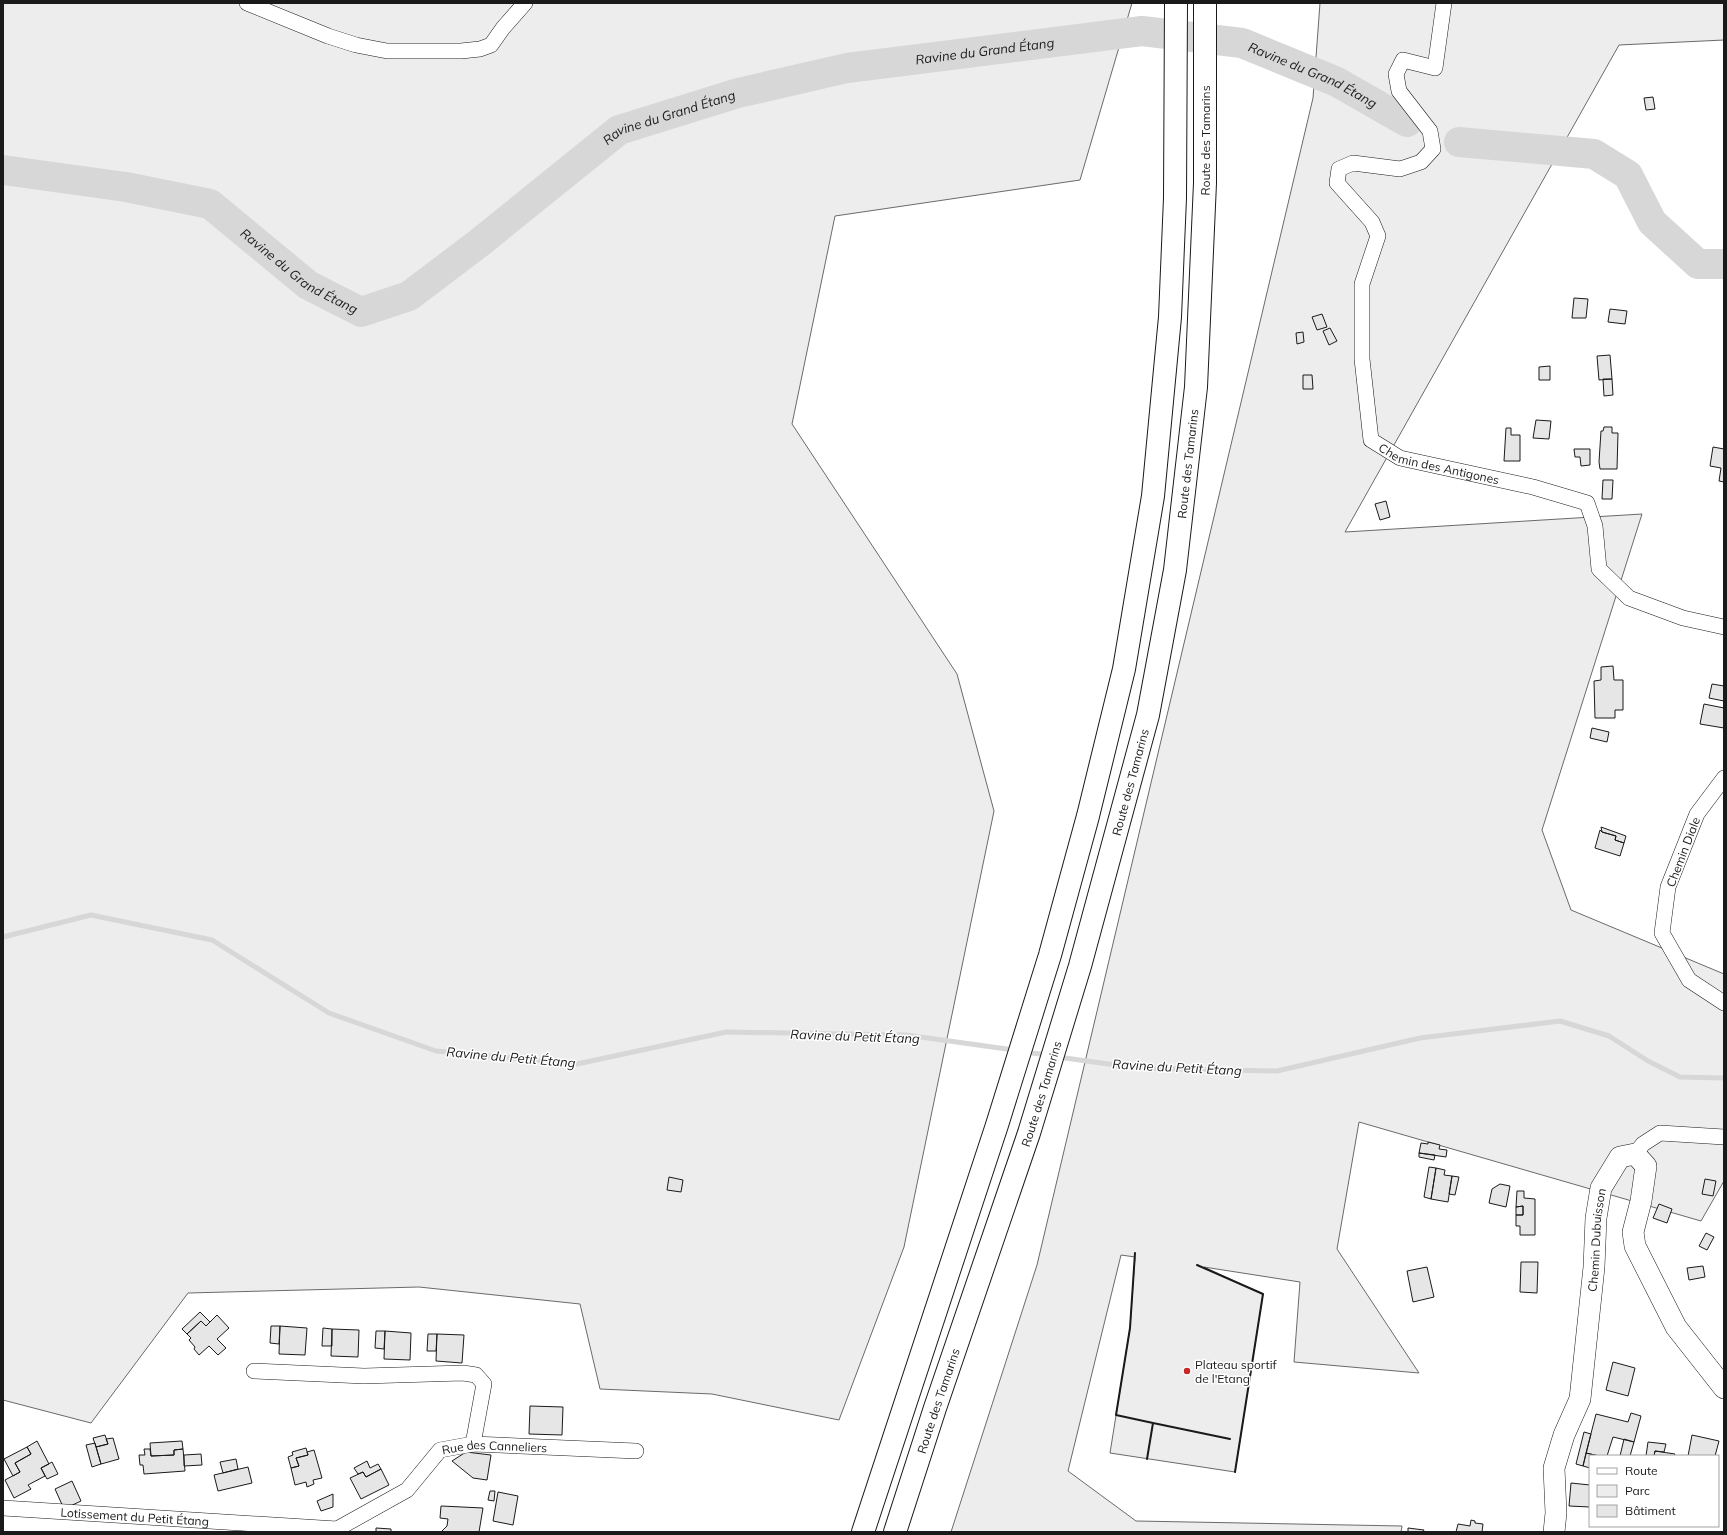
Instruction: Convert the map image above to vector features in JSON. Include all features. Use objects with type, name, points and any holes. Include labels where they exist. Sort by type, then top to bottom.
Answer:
[{"type":"highway","points":[[863,1532],[997,1125],[1050,955],[1088,816],[1124,669],[1150,511],[1170,317],[1175,198],[1176,3]]},
{"type":"highway","name":"Route des Tamarins","points":[[895,1532],[935,1408],[1029,1133],[1080,966],[1148,715],[1175,570],[1196,387],[1205,183],[1205,3]]},
{"type":"main road","points":[[1636,1154],[1646,1166],[1641,1201],[1633,1232],[1635,1246],[1676,1327],[1724,1388]]},
{"type":"main road","name":"Chemin Dubuisson","points":[[1554,1532],[1556,1513],[1554,1468],[1564,1435],[1580,1399],[1594,1266],[1596,1218],[1601,1188],[1620,1157],[1636,1154]]},
{"type":"street","points":[[247,3],[356,46],[387,51],[461,52],[480,49],[491,45],[503,28],[525,3]]},
{"type":"street","name":"Chemin des Antigones","points":[[1444,3],[1434,68],[1403,60],[1396,74],[1399,91],[1430,131],[1433,149],[1421,162],[1400,169],[1353,163],[1340,169],[1337,183],[1372,222],[1378,236],[1362,284],[1362,359],[1371,440],[1400,458],[1533,487],[1587,503],[1595,526],[1599,569],[1629,598],[1682,618],[1724,627]]},
{"type":"street","name":"Chemin Diale","points":[[1724,778],[1697,814],[1668,887],[1662,933],[1689,980],[1724,1003]]},
{"type":"street","points":[[1636,1154],[1643,1144],[1660,1133],[1724,1137]]},
{"type":"street","points":[[254,1371],[364,1376],[463,1373],[476,1375],[484,1384],[473,1444]]},
{"type":"street","name":"Rue des Canneliers","points":[[338,1531],[408,1490],[440,1450],[473,1444],[636,1451]]},
{"type":"street","name":"Lotissement du Petit Étang","points":[[3,1508],[338,1531]]},
{"type":"green space","points":[[3,3],[1132,3],[1080,180],[835,216],[792,424],[957,674],[994,811],[904,1247],[839,1420],[712,1394],[600,1389],[580,1304],[419,1287],[188,1293],[91,1423],[3,1400]]},
{"type":"green space","points":[[1320,3],[1724,3],[1724,40],[1619,45],[1345,532],[1642,514],[1542,830],[1571,910],[1724,974],[1724,1181],[1701,1221],[1359,1122],[1337,1249],[1419,1373],[1294,1362],[1300,1282],[1204,1267],[1263,1294],[1235,1472],[1110,1453],[1130,1328],[1135,1257],[1121,1255],[1068,1471],[1136,1521],[1402,1526],[1401,1532],[951,1532],[1037,1265],[1313,98]]},
{"type":"building","points":[[1653,97],[1655,109],[1646,110],[1644,98]]},
{"type":"building","points":[[1574,298],[1588,299],[1586,318],[1572,318]]},
{"type":"building","points":[[1610,309],[1627,311],[1625,324],[1608,322]]},
{"type":"building","points":[[1322,314],[1327,327],[1317,330],[1312,317]]},
{"type":"building","points":[[1330,328],[1337,341],[1329,345],[1323,331]]},
{"type":"building","points":[[1303,332],[1304,342],[1297,344],[1296,333]]},
{"type":"building","points":[[1610,355],[1612,379],[1599,380],[1597,356]]},
{"type":"building","points":[[1550,366],[1550,380],[1539,380],[1539,367]]},
{"type":"building","points":[[1303,375],[1312,375],[1313,389],[1303,389]]},
{"type":"building","points":[[1603,379],[1612,379],[1613,395],[1604,396]]},
{"type":"building","points":[[1536,420],[1551,421],[1549,439],[1533,438]]},
{"type":"building","points":[[1604,427],[1612,427],[1612,433],[1618,433],[1617,469],[1600,469],[1601,431],[1603,431]]},
{"type":"building","points":[[1506,428],[1511,428],[1511,435],[1520,435],[1520,461],[1504,461]]},
{"type":"building","points":[[1713,447],[1724,449],[1724,482],[1719,481],[1721,468],[1710,466]]},
{"type":"building","points":[[1574,449],[1590,449],[1590,465],[1581,466],[1580,457],[1575,457]]},
{"type":"building","points":[[1603,480],[1613,480],[1612,499],[1602,499]]},
{"type":"building","points":[[1386,501],[1390,517],[1380,520],[1375,504]]},
{"type":"building","points":[[1613,666],[1614,680],[1623,680],[1623,710],[1615,710],[1615,718],[1595,718],[1594,681],[1601,680],[1601,667]]},
{"type":"building","points":[[1712,684],[1724,686],[1724,701],[1709,698]]},
{"type":"building","points":[[1704,704],[1724,708],[1724,728],[1700,724]]},
{"type":"building","points":[[1592,728],[1609,732],[1607,742],[1590,738]]},
{"type":"building","points":[[1601,827],[1626,836],[1624,843],[1615,840],[1616,836],[1602,832]]},
{"type":"building","points":[[1600,830],[1616,836],[1615,840],[1624,843],[1620,856],[1595,848]]},
{"type":"building","points":[[1428,1142],[1440,1145],[1439,1149],[1447,1150],[1446,1157],[1419,1153],[1421,1143],[1428,1144]]},
{"type":"building","points":[[1419,1153],[1435,1155],[1434,1160],[1419,1157]]},
{"type":"building","points":[[1429,1167],[1436,1168],[1431,1199],[1424,1197]]},
{"type":"building","points":[[1436,1168],[1445,1170],[1444,1175],[1452,1176],[1448,1202],[1431,1199]]},
{"type":"building","points":[[1452,1176],[1459,1177],[1455,1195],[1449,1194]]},
{"type":"building","points":[[669,1177],[683,1180],[681,1192],[667,1190]]},
{"type":"building","points":[[1705,1179],[1716,1181],[1713,1196],[1702,1194]]},
{"type":"building","points":[[1500,1184],[1510,1186],[1506,1207],[1489,1203],[1492,1189]]},
{"type":"building","points":[[1517,1191],[1524,1191],[1524,1198],[1535,1199],[1535,1235],[1520,1235],[1520,1226],[1516,1226],[1516,1215],[1523,1215],[1523,1206],[1516,1207]]},
{"type":"building","points":[[1659,1204],[1672,1209],[1667,1223],[1653,1218]]},
{"type":"building","points":[[1523,1206],[1523,1215],[1516,1215],[1516,1207]]},
{"type":"building","points":[[1706,1233],[1714,1237],[1707,1250],[1699,1246]]},
{"type":"building","points":[[1521,1262],[1538,1262],[1537,1293],[1520,1292]]},
{"type":"building","points":[[1703,1266],[1705,1277],[1689,1280],[1687,1268]]},
{"type":"building","points":[[1427,1267],[1434,1297],[1413,1302],[1407,1271]]},
{"type":"building","points":[[200,1312],[210,1322],[206,1326],[201,1321],[187,1334],[182,1329]]},
{"type":"building","points":[[217,1315],[229,1328],[217,1339],[226,1348],[218,1355],[209,1346],[199,1355],[189,1340],[191,1338],[187,1334],[201,1321],[206,1326]]},
{"type":"building","points":[[271,1326],[280,1326],[279,1344],[270,1343]]},
{"type":"building","points":[[280,1326],[307,1328],[305,1355],[279,1354]]},
{"type":"building","points":[[323,1328],[332,1329],[332,1346],[322,1346]]},
{"type":"building","points":[[332,1329],[359,1330],[358,1357],[331,1356]]},
{"type":"building","points":[[376,1331],[385,1331],[384,1349],[375,1348]]},
{"type":"building","points":[[385,1331],[411,1333],[410,1360],[384,1359]]},
{"type":"building","points":[[428,1334],[437,1334],[436,1351],[427,1351]]},
{"type":"building","points":[[437,1334],[464,1335],[462,1363],[436,1361]]},
{"type":"building","points":[[1613,1362],[1635,1368],[1628,1396],[1606,1390]]},
{"type":"building","points":[[530,1406],[563,1407],[562,1435],[529,1434]]},
{"type":"building","points":[[1631,1413],[1641,1416],[1634,1442],[1613,1437],[1607,1455],[1586,1453],[1596,1414],[1628,1422]]},
{"type":"building","points":[[1584,1432],[1591,1434],[1583,1466],[1576,1464]]},
{"type":"building","points":[[105,1435],[108,1444],[96,1447],[93,1438]]},
{"type":"building","points":[[1692,1435],[1719,1441],[1715,1455],[1688,1455]]},
{"type":"building","points":[[113,1438],[119,1459],[101,1464],[96,1447],[108,1444],[106,1439]]},
{"type":"building","points":[[1624,1439],[1634,1442],[1630,1455],[1620,1455]]},
{"type":"building","points":[[37,1441],[49,1464],[41,1468],[45,1476],[28,1485],[31,1489],[14,1498],[5,1480],[20,1472],[15,1463],[31,1454],[27,1447]]},
{"type":"building","points":[[182,1441],[183,1449],[174,1450],[174,1455],[151,1456],[150,1443]]},
{"type":"building","points":[[1648,1442],[1666,1444],[1664,1452],[1655,1451],[1654,1455],[1646,1455]]},
{"type":"building","points":[[95,1443],[101,1464],[92,1467],[86,1445]]},
{"type":"building","points":[[27,1447],[31,1454],[15,1463],[20,1472],[13,1476],[4,1459]]},
{"type":"building","points":[[306,1448],[308,1455],[296,1458],[299,1466],[291,1468],[288,1457],[293,1455],[292,1452]]},
{"type":"building","points":[[144,1449],[150,1449],[151,1456],[174,1455],[174,1450],[183,1449],[185,1471],[144,1474],[143,1465],[140,1465],[139,1455],[145,1455]]},
{"type":"building","points":[[314,1450],[322,1478],[313,1480],[314,1484],[307,1487],[306,1482],[295,1485],[291,1468],[299,1466],[296,1458],[308,1455],[307,1452]]},
{"type":"building","points":[[1655,1451],[1675,1454],[1674,1455],[1654,1455]]},
{"type":"building","points":[[466,1452],[491,1455],[487,1480],[473,1478],[452,1461]]},
{"type":"building","points":[[1586,1453],[1595,1455],[1589,1455],[1589,1468],[1583,1466]]},
{"type":"building","points":[[201,1454],[202,1465],[184,1466],[184,1455]]},
{"type":"building","points":[[236,1459],[238,1469],[223,1473],[220,1462]]},
{"type":"building","points":[[367,1461],[370,1468],[378,1464],[381,1469],[366,1477],[363,1472],[358,1474],[354,1468]]},
{"type":"building","points":[[52,1462],[58,1474],[47,1479],[41,1468]]},
{"type":"building","points":[[248,1467],[252,1483],[218,1491],[214,1475]]},
{"type":"building","points":[[381,1469],[389,1485],[361,1499],[350,1478],[363,1472],[366,1477]]},
{"type":"building","points":[[72,1481],[81,1501],[64,1509],[55,1489]]},
{"type":"building","points":[[1571,1483],[1589,1485],[1589,1507],[1569,1506]]},
{"type":"building","points":[[490,1491],[495,1491],[494,1501],[488,1500]]},
{"type":"building","points":[[498,1492],[518,1496],[513,1525],[493,1521]]},
{"type":"building","points":[[333,1494],[333,1507],[321,1511],[317,1501]]},
{"type":"building","points":[[441,1506],[483,1508],[479,1532],[441,1532],[447,1526],[448,1519],[440,1518]]},
{"type":"building","points":[[1471,1520],[1475,1521],[1475,1523],[1483,1524],[1482,1532],[1456,1532],[1458,1524],[1470,1526]]},
{"type":"building","points":[[376,1528],[391,1529],[391,1532],[376,1532]]},
{"type":"building","points":[[1408,1528],[1424,1530],[1423,1532],[1408,1532]]},
{"type":"waterway","name":"Ravine du Grand Étang","points":[[3,170],[126,187],[210,204],[308,285],[361,312],[409,296],[479,243],[619,130],[738,93],[847,68],[1142,31],[1242,43],[1337,82],[1407,122]]},
{"type":"waterway","name":"Ravine du Grand Étang","points":[[1459,142],[1594,154],[1628,175],[1652,222],[1698,264],[1724,264]]},
{"type":"waterway","name":"Ravine du Petit Étang","points":[[3,937],[91,915],[212,940],[329,1013],[436,1051],[577,1064],[726,1032],[906,1035],[1014,1050]]},
{"type":"waterway","name":"Ravine du Petit Étang","points":[[1058,1057],[1137,1068],[1277,1071],[1420,1038],[1560,1021],[1609,1036],[1648,1061],[1680,1077],[1724,1078]]},
{"type":"waterway","name":"Ravine du Petit Étang","points":[[1024,1052],[1048,1055]]},
{"type":"wall","points":[[1135,1253],[1130,1328],[1116,1415],[1153,1423],[1147,1459]]},
{"type":"wall","points":[[1197,1265],[1263,1294],[1235,1472]]},
{"type":"wall","points":[[1153,1423],[1230,1439]]},
{"type":"place","name":"Plateau sportif de l'Etang","points":[[1187,1371]]}]
